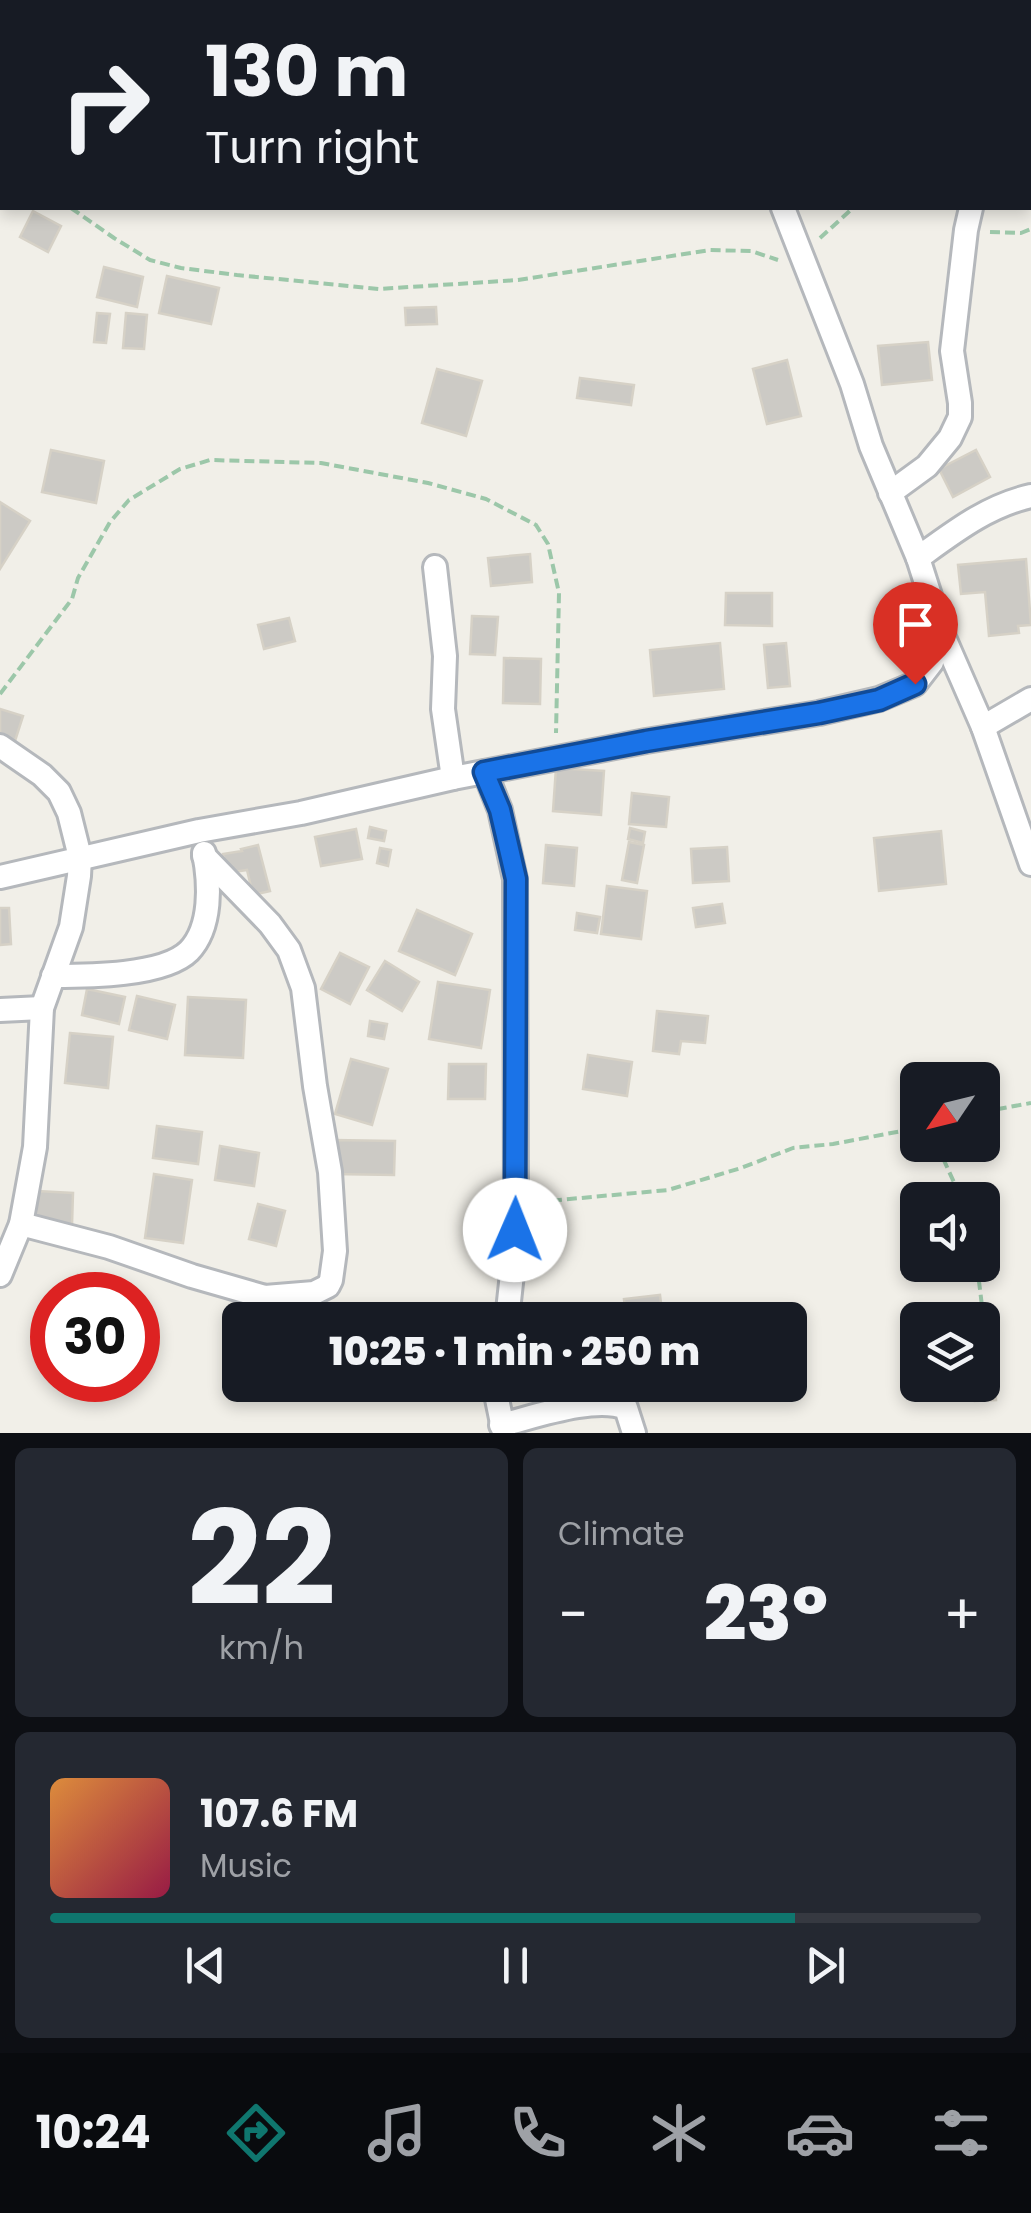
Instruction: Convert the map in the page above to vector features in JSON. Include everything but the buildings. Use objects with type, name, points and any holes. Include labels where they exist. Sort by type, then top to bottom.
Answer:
[{"type":"street","points":[[784,210],[846,368],[871,446],[918,558],[942,633],[983,727],[1031,864]]},
{"type":"street","points":[[890,493],[927,466],[950,438],[960,418],[952,350],[968,219]]},
{"type":"street","points":[[918,558],[970,520],[1010,500],[1031,496]]},
{"type":"street","points":[[435,567],[445,656],[443,709],[453,778]]},
{"type":"street","points":[[0,877],[198,830],[300,813],[453,778],[879,700],[915,684],[932,662],[942,633]]},
{"type":"street","points":[[983,727],[1031,698]]},
{"type":"street","points":[[0,746],[60,792],[80,857],[71,927],[42,1008],[35,1147],[22,1224],[0,1275]]},
{"type":"street","points":[[484,772],[500,810],[516,879],[516,1204],[509,1302]]},
{"type":"street","points":[[52,976],[114,975],[177,960],[190,950],[199,936],[208,892],[198,830]]},
{"type":"street","points":[[22,1224],[109,1246],[265,1297],[314,1294],[331,1280],[335,1251],[330,1172],[303,988],[288,950],[270,924],[204,856]]},
{"type":"street","points":[[0,1010],[42,1008]]},
{"type":"street","points":[[498,1402],[503,1429],[595,1403],[626,1408],[634,1433]]},
{"type":"path","points":[[74,210],[150,260],[238,276],[379,289],[518,280],[710,250],[750,250],[806,265],[852,210]]},
{"type":"path","points":[[968,219],[1021,233],[1031,229]]},
{"type":"path","points":[[0,694],[72,600],[78,578],[110,522],[129,500],[180,469],[210,460],[321,463],[428,483],[486,499],[536,525],[548,544],[559,592],[554,759]]},
{"type":"path","points":[[1000,1109],[1031,1104]]},
{"type":"path","points":[[516,1204],[668,1190],[793,1148],[900,1131]]},
{"type":"route","points":[[515,1230],[516,879],[500,810],[484,772],[819,713],[879,700],[915,684]]}]
